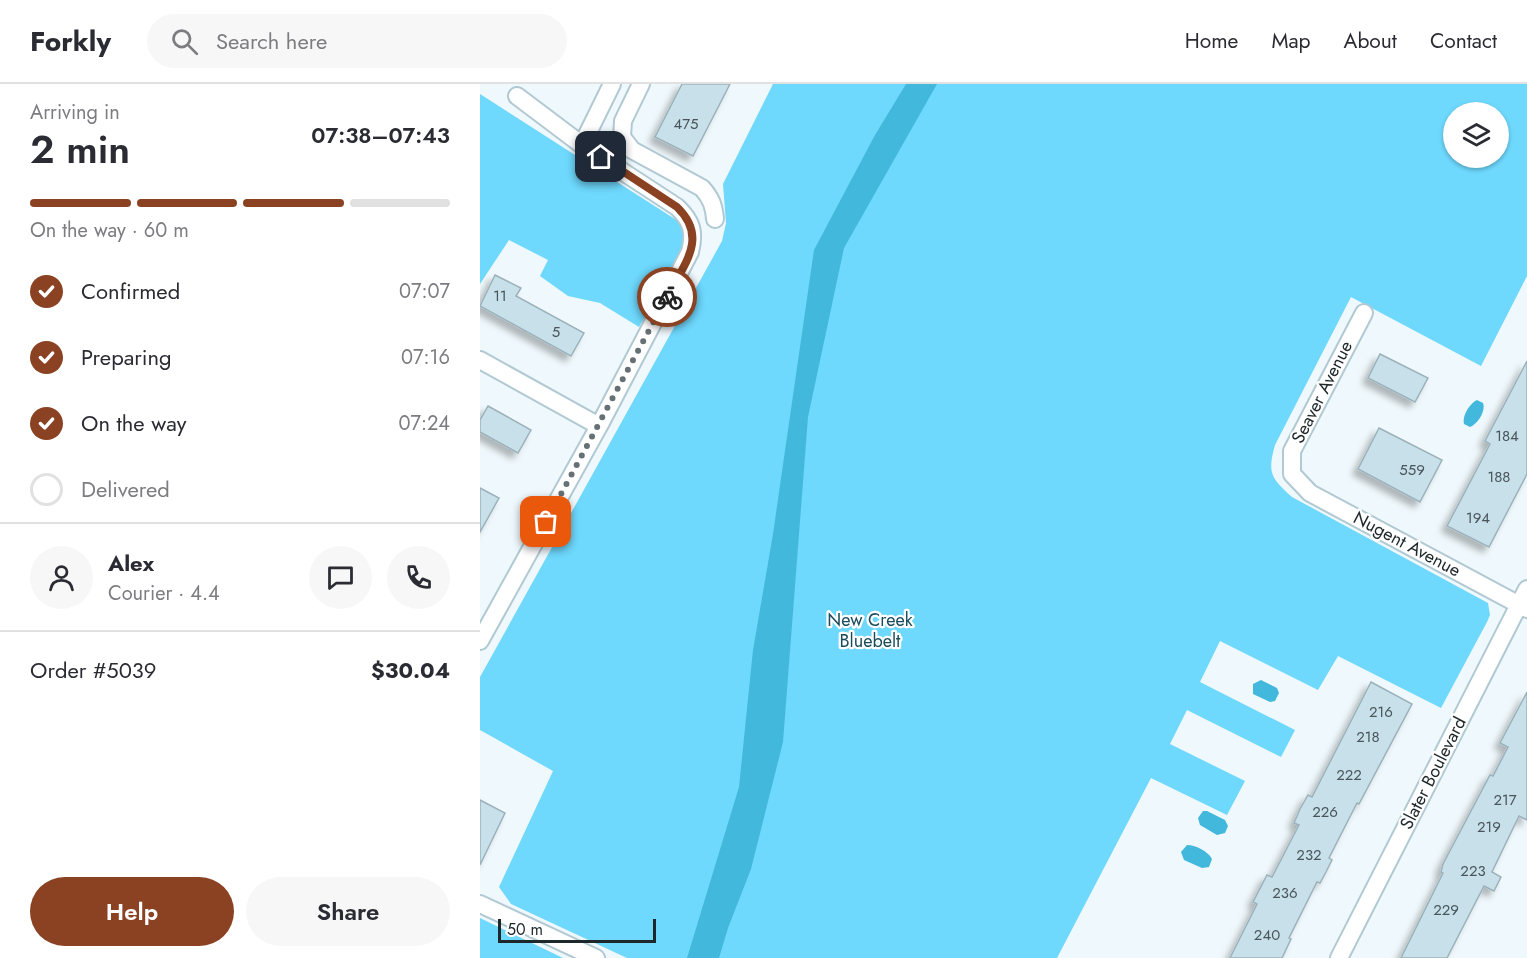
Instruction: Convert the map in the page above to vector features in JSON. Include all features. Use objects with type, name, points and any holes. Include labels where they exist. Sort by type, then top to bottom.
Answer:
[{"type":"street","points":[[582,145],[612,84]]},
{"type":"street","points":[[641,84],[622,122],[622,137],[632,150],[702,188],[710,196],[715,219]]},
{"type":"street","points":[[481,638],[599,426],[690,252],[693,240],[693,228],[687,216],[677,207],[582,145],[517,96]]},
{"type":"street","name":"Seaver Avenue","points":[[1292,474],[1292,451],[1364,313]]},
{"type":"street","points":[[480,360],[599,426]]},
{"type":"street","name":"Nugent Avenue","points":[[1292,474],[1310,492],[1523,607]]},
{"type":"street","name":"Slater Boulevard","points":[[1339,958],[1523,607],[1527,588]]},
{"type":"street","points":[[480,904],[596,958]]},
{"type":"green space","name":"New Creek Bluebelt","points":[[773,84],[1527,84],[1527,276],[1481,366],[1351,297],[1275,445],[1271,462],[1275,480],[1292,497],[1488,603],[1490,615],[1487,622],[1441,708],[1338,656],[1318,690],[1220,641],[1200,682],[1295,730],[1281,757],[1187,710],[1170,744],[1245,781],[1227,815],[1151,778],[1057,958],[627,958],[511,904],[499,887],[553,771],[480,730],[480,677],[722,241],[726,223],[723,184]]},
{"type":"green space","points":[[480,94],[678,221],[683,227],[686,238],[684,246],[639,327],[600,303],[568,296],[540,276],[548,260],[509,240],[480,284]]},
{"type":"green space","points":[[480,918],[563,958],[480,958]]},
{"type":"shaded area","points":[[906,84],[937,84],[844,248],[808,417],[783,742],[751,869],[719,958],[687,958],[739,787],[753,650],[773,534],[814,250],[875,135]]},
{"type":"shaded area","points":[[1477,400],[1483,403],[1483,410],[1478,420],[1470,427],[1464,424],[1464,417],[1469,407]]},
{"type":"shaded area","points":[[1261,680],[1277,688],[1279,693],[1275,701],[1270,702],[1253,694],[1253,684]]},
{"type":"shaded area","points":[[1203,811],[1225,820],[1228,826],[1225,833],[1217,835],[1200,825],[1198,818]]},
{"type":"shaded area","points":[[1187,845],[1208,853],[1212,859],[1209,867],[1202,868],[1184,860],[1181,852]]},
{"type":"building","points":[[682,84],[730,84],[693,156],[655,137]]},
{"type":"building","points":[[495,275],[521,288],[516,296],[584,333],[571,356],[480,306]]},
{"type":"building","points":[[1380,354],[1428,378],[1415,402],[1368,378]]},
{"type":"building","points":[[1527,361],[1527,474],[1489,547],[1447,526],[1490,444],[1485,441]]},
{"type":"building","points":[[488,406],[531,430],[518,453],[480,432],[480,420]]},
{"type":"building","points":[[1379,428],[1442,460],[1420,502],[1358,469]]},
{"type":"building","points":[[480,488],[499,498],[480,532]]},
{"type":"building","points":[[1371,682],[1412,704],[1359,804],[1357,803],[1329,858],[1332,860],[1326,872],[1320,883],[1317,882],[1289,938],[1291,939],[1282,958],[1230,958],[1257,904],[1253,902],[1267,875],[1272,877],[1299,825],[1294,823],[1300,809],[1308,795],[1312,797]]},
{"type":"building","points":[[1527,692],[1527,820],[1519,816],[1492,872],[1501,877],[1494,891],[1484,886],[1447,958],[1401,958],[1443,873],[1441,872],[1443,864],[1490,775],[1493,776],[1508,747],[1500,743]]},
{"type":"building","points":[[480,800],[505,813],[480,865]]},
{"type":"way so far","points":[[546,522],[667,297]]},
{"type":"route","points":[[601,157],[677,207],[687,216],[693,228],[690,252],[667,297]]}]
